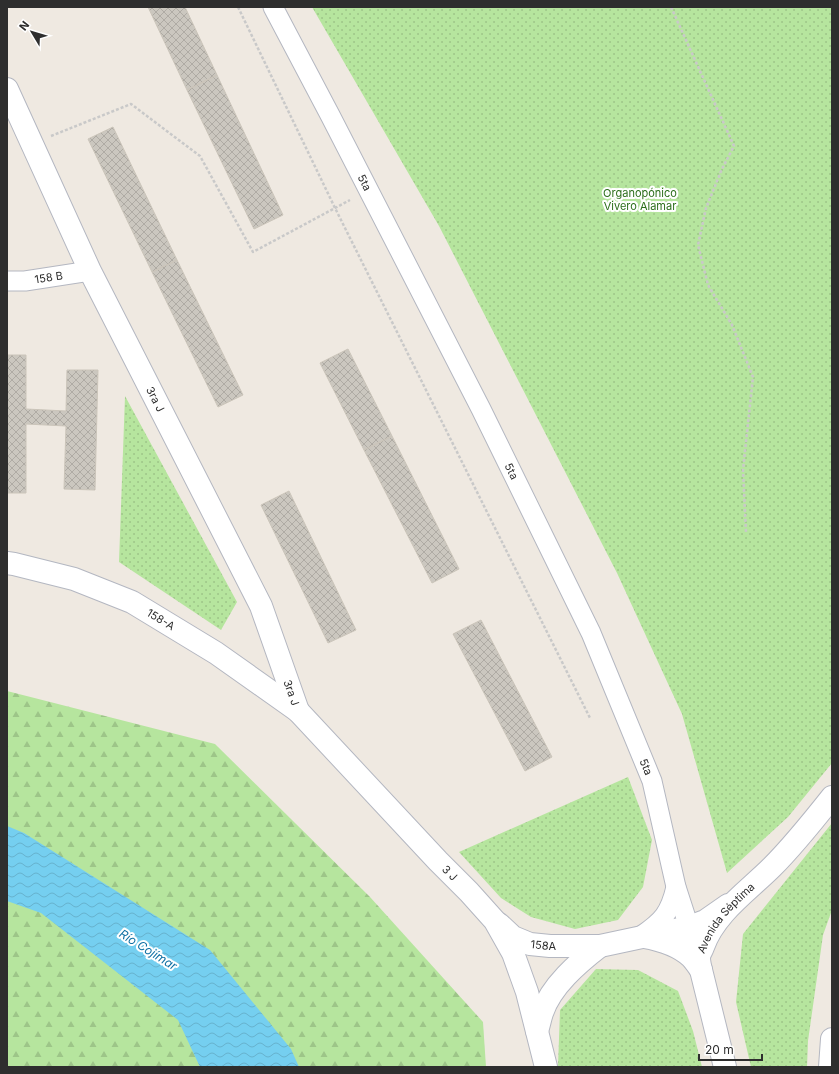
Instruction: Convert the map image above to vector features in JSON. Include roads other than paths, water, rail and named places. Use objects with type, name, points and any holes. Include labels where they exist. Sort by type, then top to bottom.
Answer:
[{"type":"street","name":"5ta","points":[[273,7],[481,409],[591,634],[652,781],[676,887],[700,964]]},
{"type":"street","name":"3ra J","points":[[7,89],[90,271],[261,606],[298,711]]},
{"type":"street","name":"158 B","points":[[7,281],[25,281],[90,271]]},
{"type":"street","name":"158-A","points":[[7,564],[14,564],[74,579],[132,602],[216,653],[298,711]]},
{"type":"street","name":"3 J","points":[[298,711],[495,921],[513,953],[528,992],[546,1067]]},
{"type":"street","name":"Avenida Séptima","points":[[725,1067],[700,964],[706,938],[715,924],[736,900],[773,867],[832,797]]},
{"type":"street","name":"158A","points":[[495,921],[513,936],[530,944],[550,946],[600,946],[641,936],[657,925],[667,913],[673,900],[676,887]]},
{"type":"street","points":[[641,936],[689,927],[705,920],[736,900]]},
{"type":"street","name":"158A","points":[[641,936],[666,942],[700,964]]},
{"type":"street","name":"158A","points":[[537,1032],[542,1013],[548,999],[562,980],[583,959],[600,946]]},
{"type":"street","points":[[830,1067],[832,1039]]},
{"type":"water","name":"Río Cojímar","points":[[7,826],[24,833],[210,950],[291,1049],[299,1067],[200,1067],[178,1020],[41,913],[7,901]]},
{"type":"park label","name":"Organopónico Vivero Alamar","points":[[640,199]]}]
